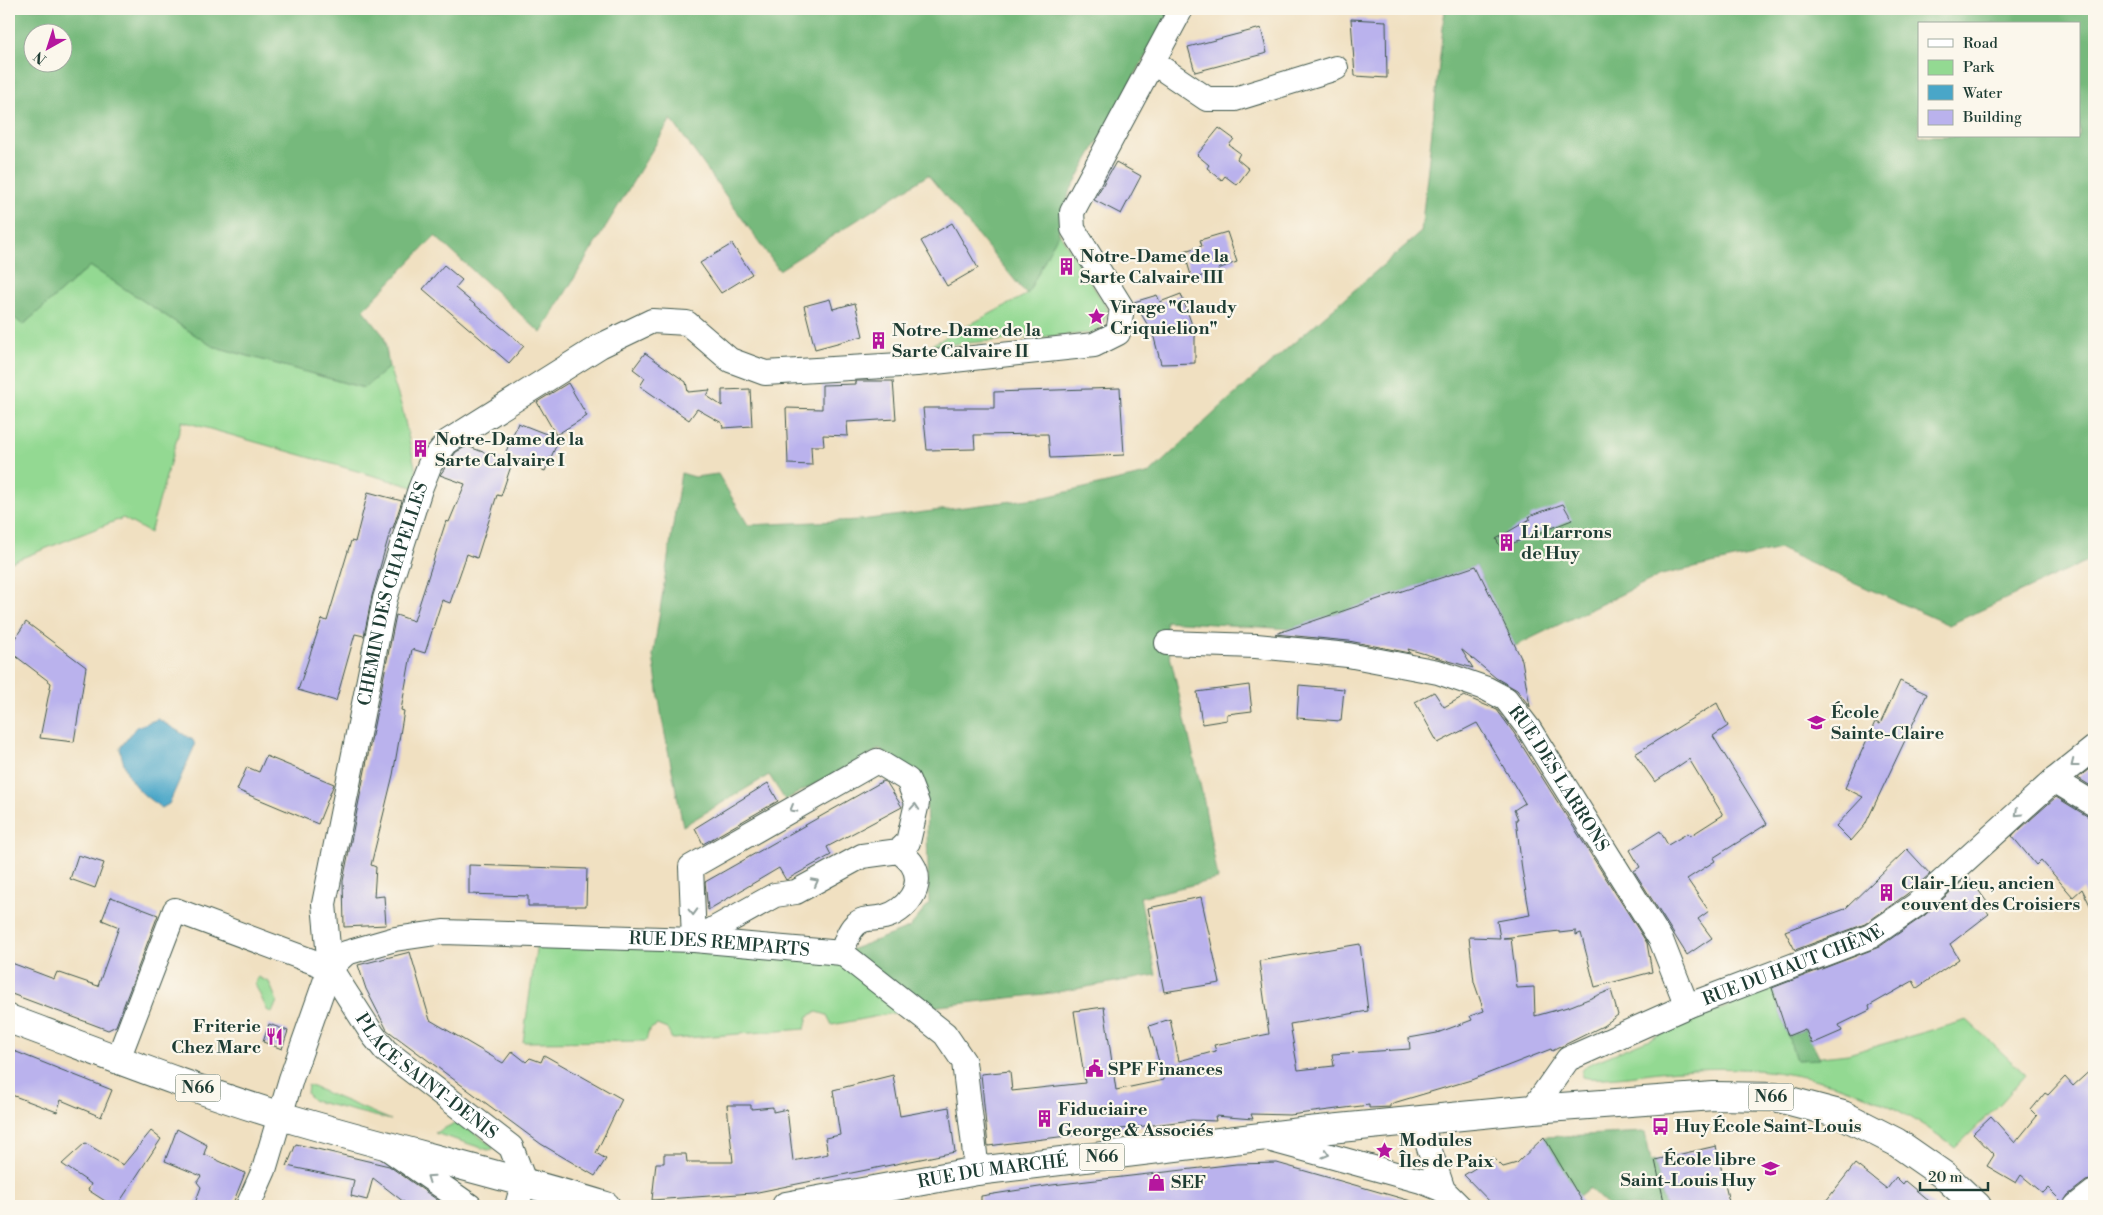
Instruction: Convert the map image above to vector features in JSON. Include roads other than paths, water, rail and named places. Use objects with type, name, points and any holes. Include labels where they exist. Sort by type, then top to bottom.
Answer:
[{"type":"main road","name":"N66","points":[[9,1019],[279,1115],[377,1141],[521,1193],[606,1206]]},
{"type":"main road","name":"N66","points":[[1420,1121],[1533,1109],[1714,1096],[1775,1097],[1843,1115],[1896,1142],[1945,1176],[1977,1206]]},
{"type":"main road","name":"RUE DU MARCHÉ","points":[[786,1206],[977,1171],[1262,1137],[1420,1121]]},
{"type":"street","name":"CHEMIN DES CHAPELLES","points":[[330,968],[324,904],[385,599],[420,489],[430,464],[447,442],[600,346],[652,321],[686,323],[730,360],[764,373],[917,364],[1094,345],[1118,333],[1122,308],[1073,229],[1072,212],[1154,63],[1181,9]]},
{"type":"street","points":[[1154,63],[1207,99],[1235,99],[1336,68]]},
{"type":"street","name":"RUE DES LARRONS","points":[[1167,643],[1256,646],[1348,655],[1438,672],[1487,689],[1506,700],[1529,729],[1661,940],[1686,1006]]},
{"type":"street","name":"RUE DU HAUT CHÊNE","points":[[1533,1109],[1568,1059],[1686,1006],[1871,936],[1916,905],[2054,780],[2094,748]]},
{"type":"street","points":[[877,760],[908,780],[917,803],[908,842],[898,851],[862,856],[796,892],[775,895],[694,940],[691,867],[877,760]]},
{"type":"street","points":[[2054,780],[2094,804]]},
{"type":"street","points":[[898,851],[912,865],[915,871],[917,877],[915,891],[908,903],[896,913],[882,918],[867,918],[854,926],[847,937],[842,953],[945,1034],[964,1062],[977,1171]]},
{"type":"street","points":[[118,1059],[176,910],[330,968],[279,1115],[264,1170],[248,1206]]},
{"type":"street","name":"RUE DES REMPARTS","points":[[330,968],[346,953],[395,939],[443,932],[694,940],[842,953]]},
{"type":"street","name":"PLACE SAINT-DENIS","points":[[330,968],[373,1035],[386,1051],[511,1147],[521,1193]]},
{"type":"street","points":[[1420,1121],[1451,1198]]},
{"type":"street","name":"RUE DU MARCHÉ","points":[[1262,1137],[1422,1181],[1451,1198]]},
{"type":"street","points":[[377,1141],[470,1206]]},
{"type":"street","points":[[2076,1206],[2094,1192]]},
{"type":"water","points":[[158,719],[193,740],[195,745],[169,804],[162,808],[145,796],[129,777],[120,748],[136,727]]},
{"type":"place","name":"Notre-Dame de la Sarte Calvaire III","points":[[1066,266]]},
{"type":"place","name":"Virage \"Claudy Criquielion\"","points":[[1096,317]]},
{"type":"place","name":"Notre-Dame de la Sarte Calvaire II","points":[[878,340]]},
{"type":"place","name":"Notre-Dame de la Sarte Calvaire I","points":[[421,449]]},
{"type":"place","name":"Li Larrons de Huy","points":[[1507,542]]},
{"type":"place","name":"École Sainte-Claire","points":[[1817,722]]},
{"type":"place","name":"Clair-Lieu, ancien couvent des Croisiers","points":[[1887,893]]},
{"type":"place","name":"Friterie Chez Marc","points":[[275,1036]]},
{"type":"place","name":"SPF Finances","points":[[1094,1069]]},
{"type":"place","name":"Fiduciaire George & Associés","points":[[1044,1119]]},
{"type":"place","name":"Huy École Saint-Louis","points":[[1661,1126]]},
{"type":"place","name":"Modules Îles de Paix","points":[[1385,1150]]},
{"type":"place","name":"École libre Saint-Louis Huy","points":[[1770,1169]]},
{"type":"place","name":"SEF","points":[[1157,1182]]}]
